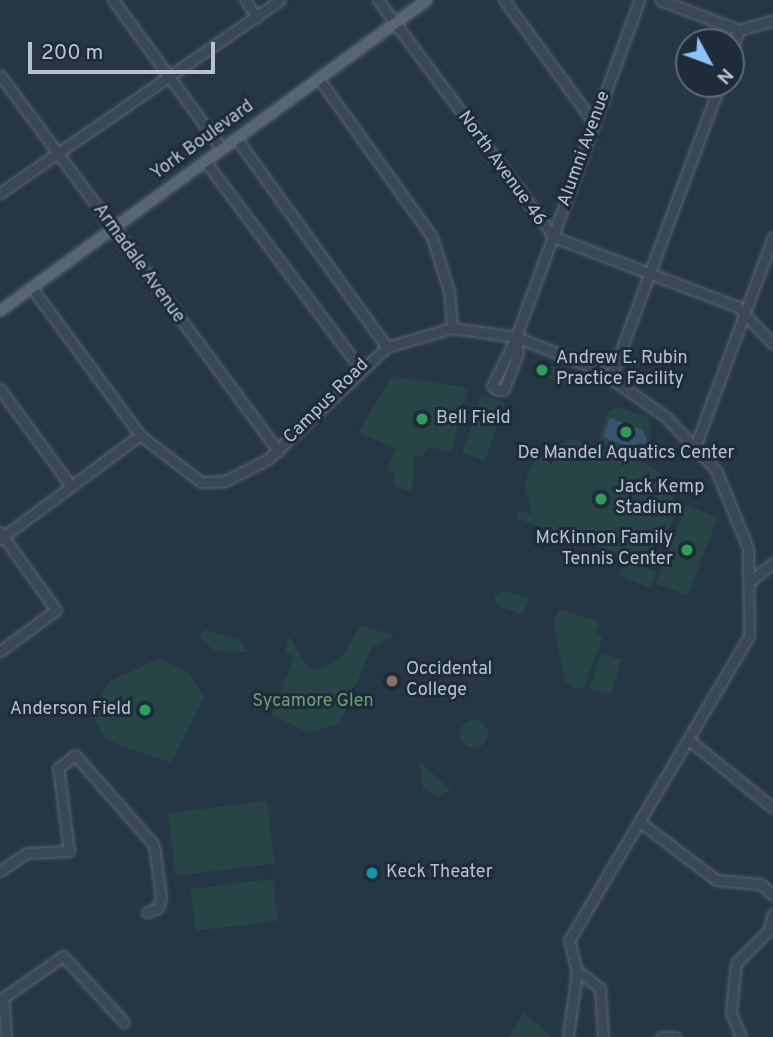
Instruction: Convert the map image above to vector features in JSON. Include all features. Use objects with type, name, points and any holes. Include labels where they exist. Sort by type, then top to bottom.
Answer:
[{"type":"main road","name":"York Boulevard","points":[[0,311],[427,0]]},
{"type":"street","points":[[113,0],[222,149]]},
{"type":"street","points":[[245,0],[257,17]]},
{"type":"street","points":[[0,193],[280,0]]},
{"type":"street","name":"North Avenue 46","points":[[378,0],[554,237],[745,312],[773,344]]},
{"type":"street","points":[[504,0],[594,123]]},
{"type":"street","name":"Alumni Avenue","points":[[516,337],[518,353],[504,388],[497,390],[492,386],[516,337],[639,0]]},
{"type":"street","points":[[660,0],[734,28]]},
{"type":"street","points":[[745,28],[773,20]]},
{"type":"street","name":"Armadale Avenue","points":[[0,75],[278,452]]},
{"type":"street","points":[[319,79],[432,237],[449,291],[452,328]]},
{"type":"street","points":[[611,377],[715,98]]},
{"type":"street","points":[[236,138],[387,347]]},
{"type":"street","points":[[205,161],[359,367]]},
{"type":"street","points":[[695,444],[773,237]]},
{"type":"street","name":"Campus Road","points":[[32,288],[140,435],[201,482],[225,481],[278,452],[359,367],[387,347],[452,328],[516,337],[611,377],[695,444],[733,499],[753,579],[745,649],[569,940],[577,971],[568,1037]]},
{"type":"street","points":[[0,390],[71,486]]},
{"type":"street","points":[[0,652],[57,610],[1,536],[140,435]]},
{"type":"street","points":[[753,579],[773,562]]},
{"type":"street","points":[[690,741],[773,808]]},
{"type":"street","points":[[0,871],[27,853],[69,851],[58,768],[75,755],[154,845],[161,898],[158,908],[147,912]]},
{"type":"street","points":[[640,822],[716,880],[761,884],[773,895]]},
{"type":"street","points":[[741,1037],[731,1012],[736,963],[768,931],[773,913]]},
{"type":"street","points":[[6,1037],[3,998],[58,957],[85,973],[124,1021]]},
{"type":"street","points":[[577,971],[600,988],[603,1037]]},
{"type":"street","points":[[661,1037],[675,1037]]},
{"type":"green space","points":[[537,362],[575,373],[570,386],[533,373]]},
{"type":"green space","points":[[392,376],[468,388],[451,452],[428,447],[423,457],[414,456],[412,492],[394,486],[395,474],[387,470],[396,448],[358,433]]},
{"type":"green space","points":[[482,395],[505,403],[485,460],[462,453]]},
{"type":"green space","name":"De Mandel Aquatics Center","points":[[619,407],[649,418],[651,449],[633,456],[598,442],[609,411]]},
{"type":"green space","name":"Jack Kemp Stadium","points":[[571,439],[646,463],[667,478],[677,511],[663,542],[630,559],[516,518],[519,510],[533,515],[524,485],[535,457]]},
{"type":"green space","name":"McKinnon Family Tennis Center","points":[[686,505],[718,517],[688,596],[656,583]]},
{"type":"green space","points":[[625,560],[657,572],[651,588],[619,576]]},
{"type":"green space","points":[[504,590],[529,599],[523,615],[498,606],[494,596]]},
{"type":"green space","points":[[559,609],[599,622],[595,633],[603,636],[584,687],[575,689],[565,682],[554,624]]},
{"type":"green space","name":"Sycamore Glen","points":[[361,626],[395,635],[372,647],[340,723],[309,733],[272,715],[294,656],[285,653],[289,636],[305,664],[317,671],[341,657]]},
{"type":"green space","points":[[205,630],[239,639],[248,652],[214,651],[199,636]]},
{"type":"green space","points":[[601,653],[622,660],[610,695],[590,688]]},
{"type":"green space","name":"Anderson Field","points":[[160,658],[189,673],[204,697],[171,763],[106,740],[91,714],[110,681]]},
{"type":"green space","points":[[474,720],[484,724],[488,734],[484,744],[474,748],[464,744],[460,734],[464,724]]},
{"type":"green space","points":[[419,761],[451,790],[439,797],[423,789]]},
{"type":"green space","points":[[267,801],[275,864],[175,876],[168,813]]},
{"type":"green space","points":[[273,879],[278,921],[196,931],[191,889]]},
{"type":"green space","points":[[524,1013],[552,1037],[509,1037]]},
{"type":"water","points":[[610,418],[643,430],[648,444],[638,443],[635,449],[603,437]]},
{"type":"place","name":"Andrew E. Rubin Practice Facility","points":[[542,370]]},
{"type":"place","name":"Bell Field","points":[[422,419]]},
{"type":"place","name":"De Mandel Aquatics Center","points":[[626,432]]},
{"type":"place","name":"Jack Kemp Stadium","points":[[601,499]]},
{"type":"place","name":"McKinnon Family Tennis Center","points":[[687,550]]},
{"type":"place","name":"Occidental College","points":[[392,681]]},
{"type":"place","name":"Anderson Field","points":[[145,710]]},
{"type":"place","name":"Keck Theater","points":[[372,873]]}]
